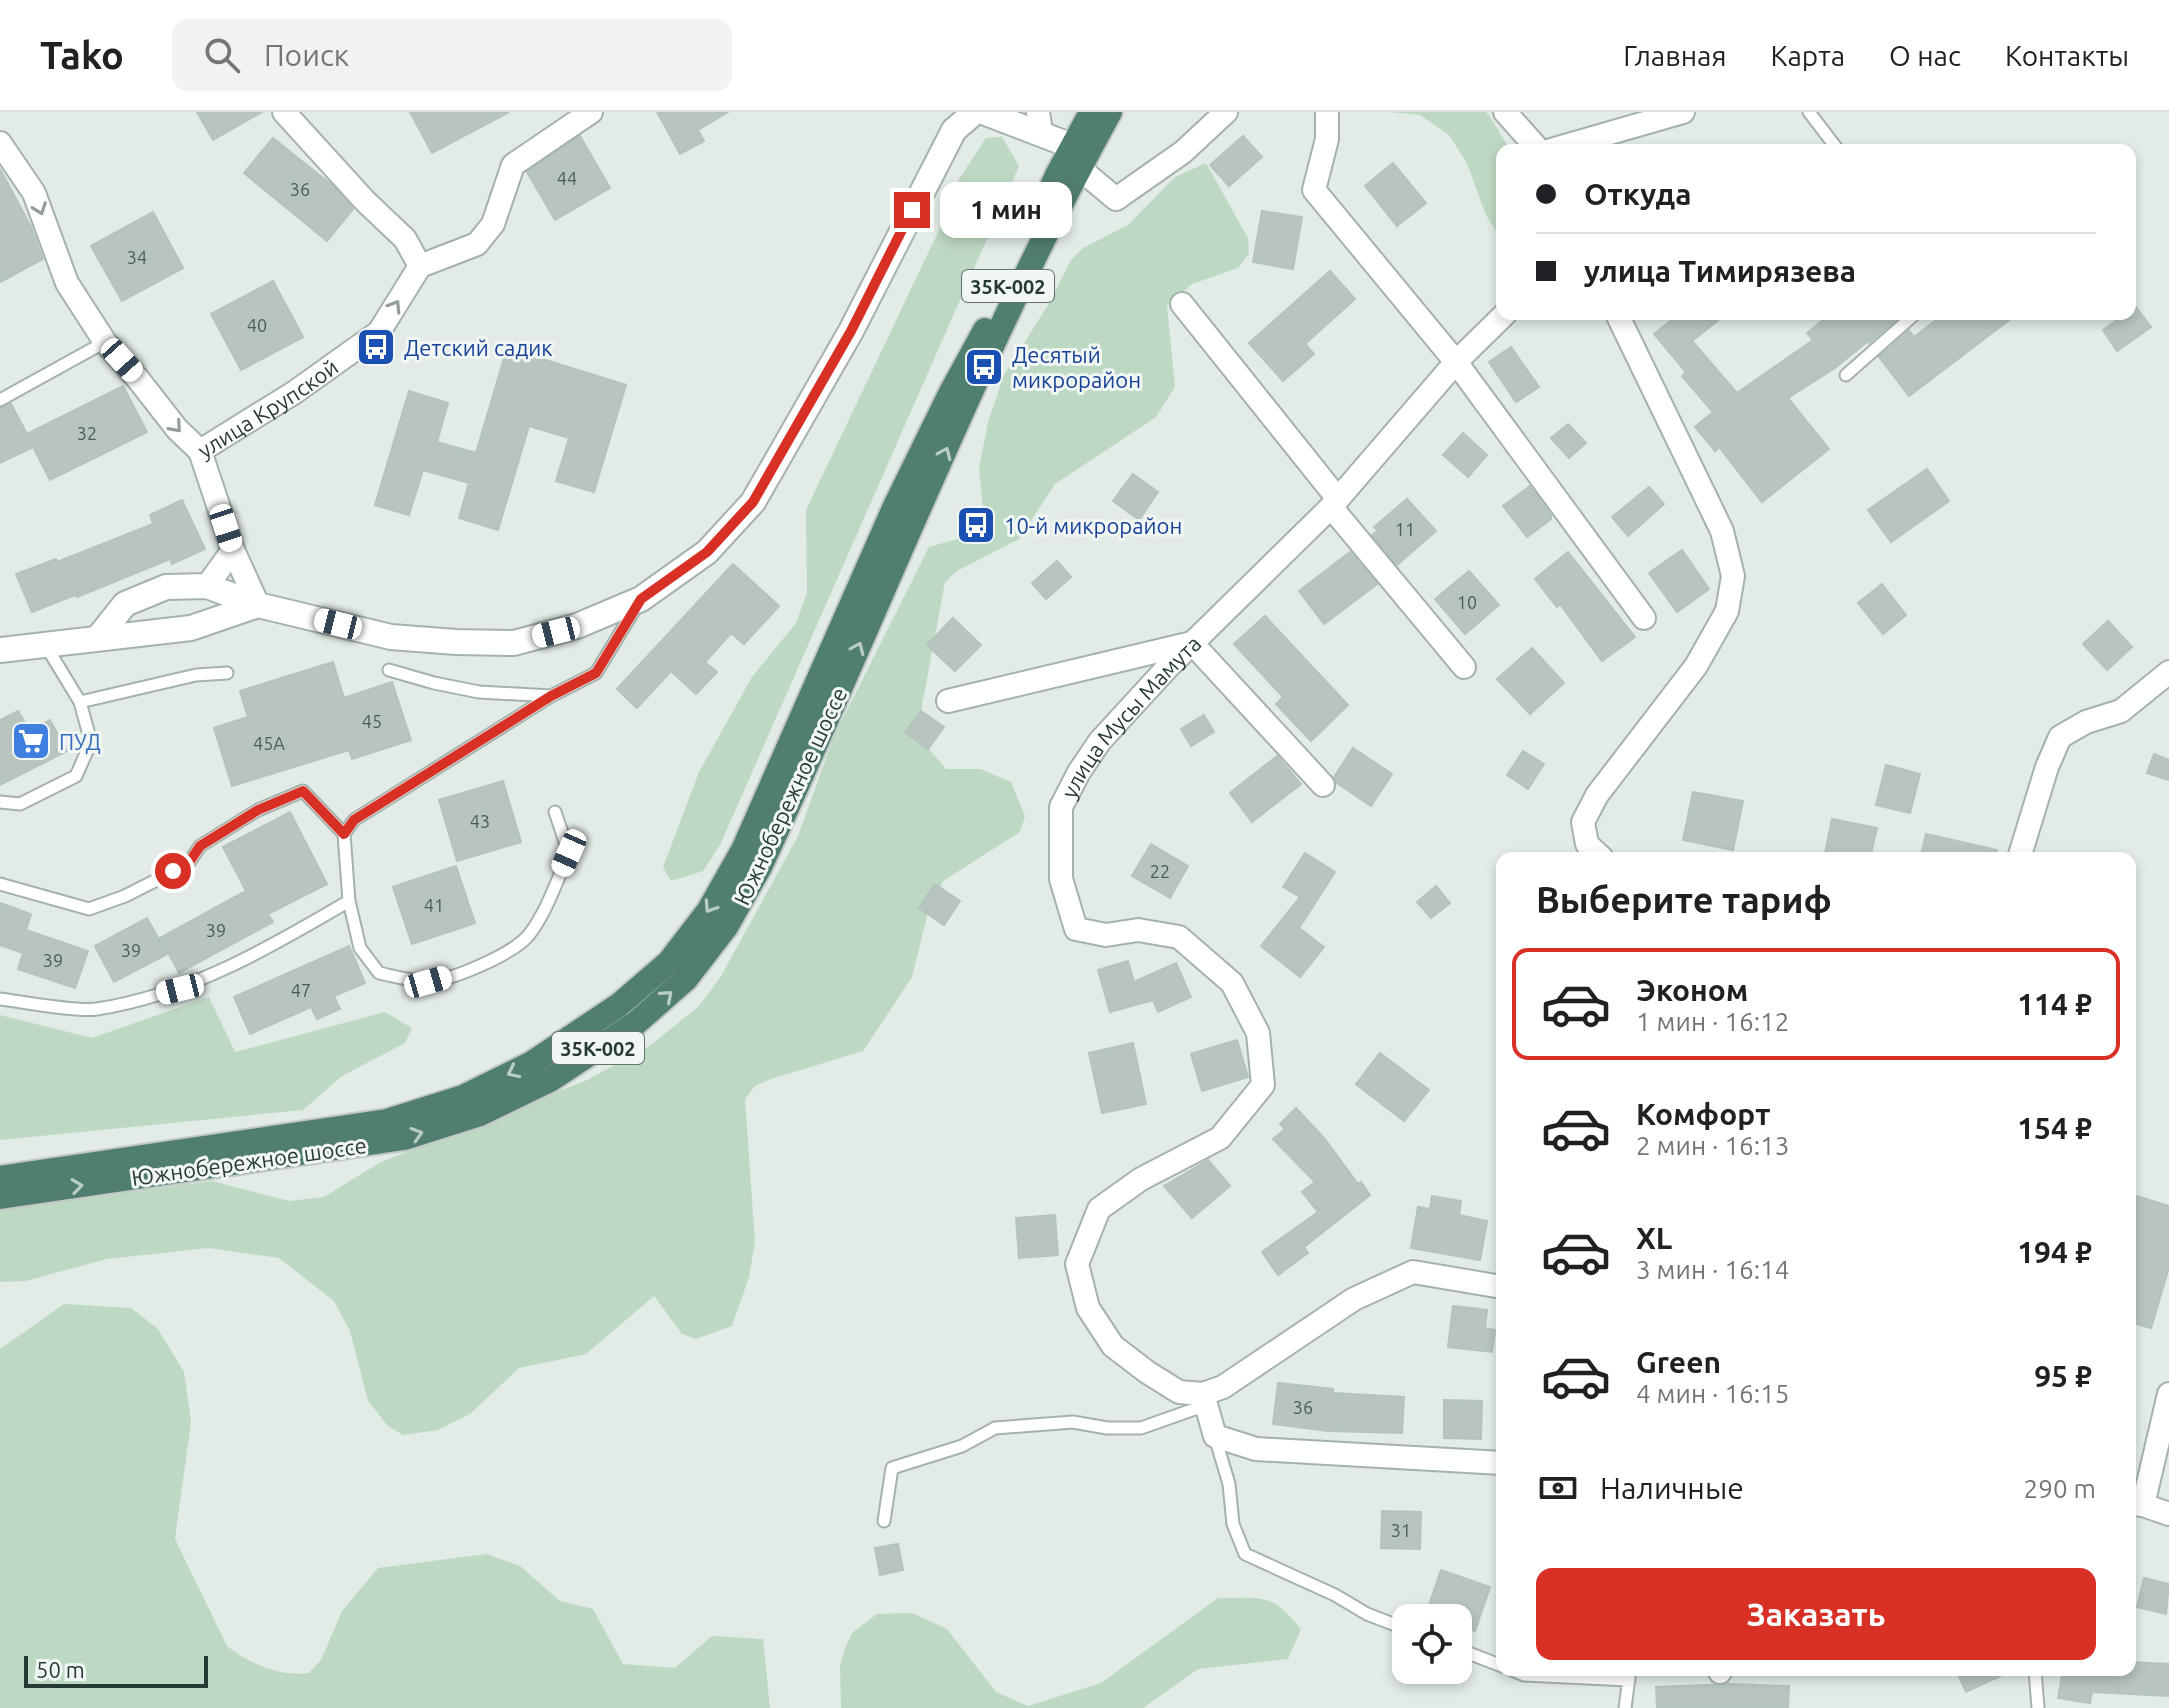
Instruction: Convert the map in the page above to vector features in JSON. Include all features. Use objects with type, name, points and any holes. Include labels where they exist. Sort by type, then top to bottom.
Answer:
[{"type":"highway","name":"Южнобережное шоссе","points":[[0,1178],[387,1121],[463,1097],[532,1063],[619,1005],[669,962],[709,910],[743,850],[895,506],[951,392],[1074,160],[1110,112]]},
{"type":"highway","name":"Южнобережное шоссе","points":[[0,1197],[404,1138],[480,1114],[550,1080],[636,1023],[686,979],[726,927],[755,877],[984,367],[1074,160],[1089,117]]},
{"type":"street","points":[[293,115],[365,201],[405,239],[420,266],[477,244],[493,224],[513,165],[591,112]]},
{"type":"street","points":[[97,639],[125,604],[166,587],[207,586],[258,605],[391,637],[514,643],[577,626],[641,599],[707,552],[753,502],[851,331],[954,130],[975,112]]},
{"type":"street","points":[[983,112],[1040,122],[1089,117]]},
{"type":"street","points":[[1040,122],[1074,160],[1116,199],[1183,152],[1226,112]]},
{"type":"street","points":[[1327,112],[1327,139],[1314,190],[1456,362],[1644,618]]},
{"type":"street","points":[[1505,112],[1534,144]]},
{"type":"street","points":[[1572,144],[1683,112]]},
{"type":"street","points":[[1040,122],[1074,160]]},
{"type":"street","name":"улица Крупской","points":[[0,143],[34,193],[67,283],[105,342],[177,429],[200,451],[295,392],[379,332],[420,266]]},
{"type":"street","points":[[1182,304],[1464,667]]},
{"type":"street","name":"улица Мусы Мамута","points":[[1205,1399],[1179,1392],[1113,1346],[1088,1308],[1077,1264],[1099,1209],[1141,1179],[1220,1138],[1263,1085],[1258,1033],[1232,983],[1179,937],[1138,930],[1106,935],[1076,929],[1061,879],[1061,807],[1100,741],[1192,643],[1334,503],[1456,362],[1499,320]]},
{"type":"street","points":[[1589,852],[1583,822],[1597,795],[1696,666],[1727,611],[1733,576],[1722,531],[1620,320]]},
{"type":"street","points":[[200,451],[233,550],[258,605]]},
{"type":"street","points":[[207,586],[233,550]]},
{"type":"street","points":[[0,650],[191,628],[258,605]]},
{"type":"street","points":[[948,701],[1192,643],[1323,785]]},
{"type":"street","points":[[2021,852],[2047,767],[2060,737],[2086,722],[2121,711],[2169,672]]},
{"type":"street","points":[[1496,1286],[1413,1272],[1354,1299],[1205,1399],[1215,1436],[1256,1449],[1496,1463]]},
{"type":"street","points":[[2169,1394],[2136,1504],[2169,1514]]},
{"type":"lane","points":[[1809,112],[1833,144]]},
{"type":"lane","points":[[1846,375],[1908,320]]},
{"type":"lane","points":[[0,400],[105,342]]},
{"type":"lane","points":[[344,834],[354,820],[551,696],[596,673],[641,599]]},
{"type":"lane","points":[[0,802],[20,804],[76,776],[91,742],[80,702],[46,646]]},
{"type":"lane","points":[[389,670],[479,692],[551,696]]},
{"type":"lane","points":[[80,702],[196,675],[227,673]]},
{"type":"lane","points":[[0,884],[89,909],[125,896],[188,864],[200,846],[258,810],[303,791],[344,834],[349,901],[360,948],[379,973],[428,982],[468,970],[506,953],[527,936],[547,904],[569,853],[555,812]]},
{"type":"lane","points":[[0,999],[95,1010],[180,989],[269,948],[349,901]]},
{"type":"lane","points":[[884,1521],[892,1468],[962,1446],[995,1428],[1073,1422],[1107,1428],[1141,1428],[1205,1399]]},
{"type":"lane","points":[[1215,1436],[1229,1484],[1233,1524],[1245,1554],[1392,1624]]},
{"type":"lane","points":[[1472,1654],[1496,1664]]},
{"type":"lane","points":[[1625,1708],[1630,1676]]},
{"type":"lane","points":[[2035,1676],[2038,1708]]},
{"type":"green space","points":[[1390,112],[1486,112],[1493,121],[1506,144],[1496,144],[1496,231],[1485,213],[1467,163],[1449,135],[1420,115]]},
{"type":"green space","points":[[1002,137],[1019,166],[721,843],[703,871],[671,881],[663,867],[699,772],[752,677],[796,623],[807,593],[806,510],[948,211],[959,179],[986,138]]},
{"type":"green space","points":[[1206,163],[1248,238],[1249,254],[1238,268],[1192,284],[1167,305],[1175,387],[1156,417],[1055,484],[1019,539],[957,571],[945,582],[921,711],[924,743],[946,769],[980,769],[1011,782],[1025,816],[1020,832],[943,881],[928,912],[912,977],[863,1051],[771,1079],[755,1086],[745,1099],[755,1242],[749,1277],[732,1326],[696,1339],[682,1334],[654,1296],[586,1354],[519,1368],[470,1414],[438,1430],[403,1435],[388,1426],[368,1401],[350,1331],[334,1301],[279,1258],[208,1248],[107,1259],[25,1281],[0,1282],[0,1209],[212,1181],[289,1201],[324,1197],[381,1162],[587,1080],[651,1045],[699,1006],[720,978],[798,836],[834,736],[929,547],[979,533],[984,517],[979,469],[988,422],[1004,375],[1048,305],[1071,260],[1083,248],[1128,225],[1175,177]]},
{"type":"green space","points":[[209,997],[235,1052],[385,1012],[412,1028],[405,1043],[342,1076],[303,1110],[0,1140],[0,1015],[92,1038]]},
{"type":"green space","points":[[64,1304],[131,1308],[158,1329],[184,1372],[191,1421],[175,1539],[227,1646],[245,1658],[277,1671],[309,1673],[321,1660],[342,1611],[378,1568],[486,1554],[520,1566],[560,1601],[593,1609],[623,1664],[675,1668],[712,1636],[763,1639],[770,1708],[0,1708],[0,1349]]},
{"type":"green space","points":[[1218,1598],[1257,1598],[1282,1609],[1301,1629],[1288,1659],[1198,1669],[1143,1708],[841,1708],[840,1665],[845,1648],[852,1633],[877,1614],[912,1613],[947,1629],[996,1692],[1028,1706],[1101,1683]]},
{"type":"building","points":[[197,112],[262,112],[213,140]]},
{"type":"building","points":[[410,112],[509,112],[432,153]]},
{"type":"building","points":[[657,112],[728,112],[698,130],[704,141],[680,154]]},
{"type":"building","points":[[580,136],[610,188],[555,220],[527,172]]},
{"type":"building","points":[[1243,136],[1262,157],[1229,186],[1210,165]]},
{"type":"building","points":[[273,138],[333,186],[353,209],[327,241],[244,173]]},
{"type":"building","points":[[1393,163],[1426,203],[1397,226],[1365,186]]},
{"type":"building","points":[[0,169],[31,227],[43,259],[0,282]]},
{"type":"building","points":[[1262,211],[1302,217],[1293,269],[1253,262]]},
{"type":"building","points":[[153,212],[183,268],[122,301],[91,246]]},
{"type":"building","points":[[1330,271],[1355,299],[1305,344],[1314,354],[1283,381],[1249,343]]},
{"type":"building","points":[[273,281],[303,337],[241,370],[211,314]]},
{"type":"building","points":[[2136,307],[2151,327],[2117,351],[2103,330],[2117,320],[2136,320]]},
{"type":"building","points":[[1672,320],[1718,320],[1692,341],[1737,393],[1813,340],[1807,333],[1823,320],[1896,320],[1835,368],[1788,398],[1829,449],[1762,502],[1719,447],[1715,451],[1695,427],[1713,412],[1682,376],[1686,372],[1654,334]]},
{"type":"building","points":[[1936,320],[2009,320],[1909,396],[1879,357],[1909,331],[1914,337]]},
{"type":"building","points":[[1511,347],[1539,387],[1516,402],[1489,362]]},
{"type":"building","points":[[507,348],[626,385],[594,492],[556,481],[569,438],[529,426],[498,530],[459,518],[469,483],[423,470],[409,515],[375,505],[409,391],[448,403],[437,442],[476,453]]},
{"type":"building","points":[[123,386],[147,432],[50,480],[33,447],[0,463],[0,408],[11,404],[27,434]]},
{"type":"building","points":[[1568,424],[1586,443],[1569,458],[1551,438]]},
{"type":"building","points":[[1463,433],[1487,455],[1468,477],[1443,455]]},
{"type":"building","points":[[1927,469],[1949,501],[1891,542],[1868,510]]},
{"type":"building","points":[[1133,474],[1158,492],[1139,520],[1113,501]]},
{"type":"building","points":[[1530,486],[1551,519],[1527,537],[1503,506]]},
{"type":"building","points":[[1649,487],[1664,504],[1628,536],[1612,517]]},
{"type":"building","points":[[1407,499],[1436,531],[1397,565],[1372,535],[1378,531],[1374,527]]},
{"type":"building","points":[[182,500],[205,549],[172,564],[170,559],[32,612],[16,574],[56,559],[57,562],[153,524],[150,515]]},
{"type":"building","points":[[1682,550],[1709,589],[1677,612],[1649,573]]},
{"type":"building","points":[[1350,552],[1377,584],[1324,624],[1299,591]]},
{"type":"building","points":[[1568,552],[1635,637],[1602,661],[1560,604],[1557,607],[1535,579]]},
{"type":"building","points":[[1057,561],[1071,577],[1046,599],[1032,583]]},
{"type":"building","points":[[733,564],[779,606],[744,644],[731,633],[705,662],[717,672],[696,694],[671,671],[637,708],[617,689]]},
{"type":"building","points":[[1469,571],[1499,605],[1465,634],[1435,599]]},
{"type":"building","points":[[1882,584],[1906,615],[1883,634],[1858,603]]},
{"type":"building","points":[[1265,616],[1348,705],[1311,741],[1276,704],[1283,697],[1234,644]]},
{"type":"building","points":[[953,618],[981,645],[955,671],[927,645]]},
{"type":"building","points":[[2108,621],[2132,647],[2107,670],[2083,644]]},
{"type":"building","points":[[1532,648],[1564,683],[1530,714],[1497,679]]},
{"type":"building","points":[[333,662],[344,698],[392,682],[411,740],[352,759],[349,750],[232,786],[214,728],[248,717],[240,691]]},
{"type":"building","name":"ПУД","points":[[18,711],[30,731],[50,720],[67,751],[0,785],[0,720]]},
{"type":"building","points":[[921,711],[944,727],[928,749],[905,732]]},
{"type":"building","points":[[1204,715],[1214,732],[1191,746],[1181,729]]},
{"type":"building","points":[[1353,748],[1392,774],[1371,806],[1337,783],[1334,777]]},
{"type":"building","points":[[1523,751],[1544,764],[1528,789],[1507,775]]},
{"type":"building","points":[[2154,754],[2169,760],[2169,780],[2147,773]]},
{"type":"building","points":[[1277,756],[1301,784],[1252,822],[1230,793]]},
{"type":"building","points":[[1886,765],[1920,774],[1910,813],[1876,805]]},
{"type":"building","points":[[503,781],[521,842],[457,861],[439,800]]},
{"type":"building","points":[[1693,792],[1743,801],[1733,850],[1683,840]]},
{"type":"building","points":[[290,812],[327,884],[268,914],[273,922],[179,973],[160,938],[246,891],[223,847]]},
{"type":"building","points":[[1832,819],[1877,828],[1871,852],[1825,852]]},
{"type":"building","points":[[1926,834],[1997,850],[1997,852],[1922,852]]},
{"type":"building","points":[[1151,844],[1188,866],[1170,898],[1132,876]]},
{"type":"building","points":[[1305,853],[1335,872],[1299,928],[1324,947],[1300,977],[1261,946],[1300,897],[1283,887]]},
{"type":"building","points":[[456,866],[475,923],[412,944],[393,887]]},
{"type":"building","points":[[935,884],[960,901],[944,925],[919,908]]},
{"type":"building","points":[[1436,886],[1450,903],[1431,918],[1417,902]]},
{"type":"building","points":[[0,903],[31,914],[26,930],[88,951],[75,988],[18,969],[23,953],[0,945]]},
{"type":"building","points":[[147,918],[167,954],[114,982],[95,946]]},
{"type":"building","points":[[349,946],[365,983],[334,996],[340,1009],[317,1019],[311,1007],[250,1034],[234,997]]},
{"type":"building","points":[[1128,961],[1134,982],[1176,963],[1191,997],[1158,1012],[1153,1000],[1110,1012],[1098,970]]},
{"type":"building","points":[[1237,1040],[1248,1077],[1202,1091],[1191,1054]]},
{"type":"building","points":[[1133,1043],[1146,1104],[1102,1113],[1089,1053]]},
{"type":"building","points":[[1380,1053],[1429,1090],[1404,1121],[1356,1084]]},
{"type":"building","points":[[1296,1108],[1370,1195],[1304,1247],[1308,1253],[1278,1275],[1262,1252],[1318,1212],[1302,1192],[1315,1182],[1273,1139],[1285,1129],[1280,1124]]},
{"type":"building","points":[[1208,1160],[1230,1186],[1192,1218],[1164,1186]]},
{"type":"building","points":[[1432,1196],[1461,1201],[1459,1215],[1487,1221],[1480,1260],[1411,1248],[1418,1207],[1430,1209]]},
{"type":"building","points":[[2136,1196],[2169,1206],[2169,1267],[2151,1328],[2136,1324]]},
{"type":"building","points":[[1055,1215],[1058,1255],[1019,1258],[1016,1218]]},
{"type":"building","points":[[1453,1306],[1487,1310],[1485,1328],[1495,1330],[1492,1352],[1448,1347]]},
{"type":"building","points":[[1278,1383],[1333,1389],[1333,1393],[1404,1397],[1402,1433],[1328,1431],[1273,1424]]},
{"type":"building","points":[[1444,1400],[1482,1401],[1481,1439],[1444,1438]]},
{"type":"building","points":[[1382,1511],[1421,1512],[1420,1549],[1381,1548]]},
{"type":"building","points":[[898,1544],[903,1570],[880,1575],[875,1548]]},
{"type":"building","points":[[1441,1570],[1490,1587],[1475,1631],[1472,1630],[1472,1604],[1429,1604]]},
{"type":"building","points":[[2144,1578],[2169,1584],[2166,1614],[2137,1607]]},
{"type":"building","points":[[2136,1662],[2169,1664],[2169,1696],[2092,1692],[2090,1703],[2058,1698],[2062,1676],[2136,1676]]},
{"type":"building","points":[[1959,1676],[2000,1676],[1966,1692]]},
{"type":"building","points":[[1730,1684],[1789,1686],[1788,1708],[1657,1708],[1656,1687]]},
{"type":"place","name":"Детский садик","points":[[376,347]]},
{"type":"place","name":"Десятый микрорайон","points":[[984,367]]},
{"type":"place","name":"10-й микрорайон","points":[[976,525]]},
{"type":"place","name":"ПУД","points":[[31,741]]},
{"type":"route","points":[[173,871],[188,864],[200,846],[258,810],[303,791],[344,834],[354,820],[551,696],[596,673],[641,599],[707,552],[753,502],[851,331],[912,210]]}]
